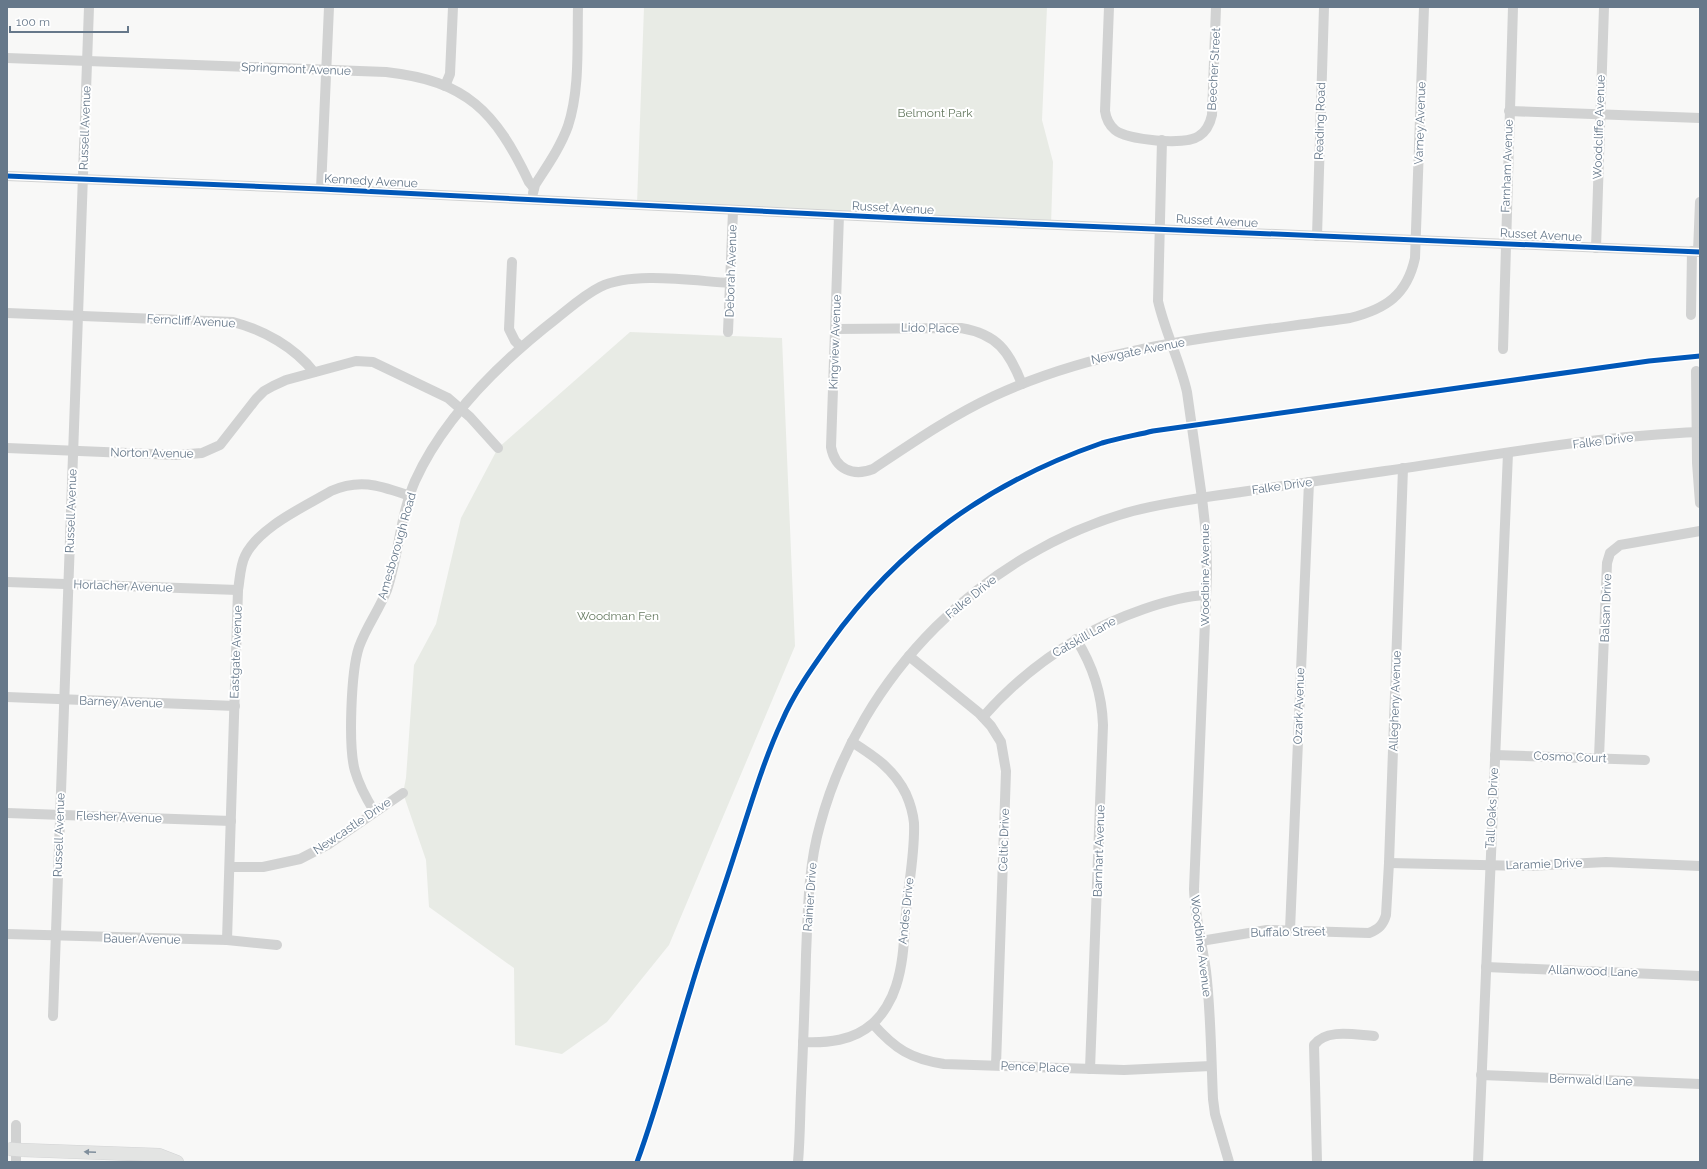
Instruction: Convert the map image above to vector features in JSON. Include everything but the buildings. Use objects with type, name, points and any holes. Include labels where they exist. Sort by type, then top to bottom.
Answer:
[{"type":"main road","points":[[13,1149],[129,1158],[159,1155],[177,1162]]},
{"type":"street","name":"Russell Avenue","points":[[53,1016],[89,7]]},
{"type":"street","points":[[322,189],[329,7]]},
{"type":"street","points":[[445,86],[450,74],[453,7]]},
{"type":"street","points":[[533,199],[534,188],[561,143],[571,114],[575,90],[578,7]]},
{"type":"street","points":[[1109,7],[1106,118],[1115,130],[1122,135],[1162,140]]},
{"type":"street","name":"Beecher Street","points":[[1162,140],[1193,140],[1205,131],[1210,123],[1212,116],[1216,7]]},
{"type":"street","name":"Reading Road","points":[[1316,236],[1324,7]]},
{"type":"street","name":"Varney Avenue","points":[[1416,240],[1424,7]]},
{"type":"street","name":"Farnham Avenue","points":[[1503,349],[1513,7]]},
{"type":"street","name":"Woodcliffe Avenue","points":[[1596,248],[1599,114],[1604,7]]},
{"type":"street","name":"Springmont Avenue","points":[[7,58],[405,74],[445,86],[474,103],[496,124],[508,142],[529,182],[534,188]]},
{"type":"street","points":[[1509,111],[1700,118]]},
{"type":"street","name":"Woodbine Avenue","points":[[1162,140],[1158,301],[1187,392],[1206,534],[1206,595],[1194,889],[1197,924],[1208,996],[1215,1114],[1229,1162]]},
{"type":"street","name":"Kennedy Avenue","points":[[7,176],[533,199],[733,211]]},
{"type":"street","points":[[1691,315],[1700,202]]},
{"type":"street","name":"Russet Avenue","points":[[733,211],[1697,252]]},
{"type":"street","name":"Deborah Avenue","points":[[728,332],[733,211]]},
{"type":"street","name":"Kingview Avenue","points":[[838,215],[831,447],[835,461],[840,466]]},
{"type":"street","name":"Newgate Avenue","points":[[840,466],[852,472],[859,473],[873,469],[960,413],[1022,384],[1071,366],[1104,357],[1172,344],[1350,318],[1378,309],[1396,296],[1408,279],[1415,258],[1416,240]]},
{"type":"street","points":[[512,262],[509,329],[515,341],[521,347]]},
{"type":"street","name":"Amesborough Road","points":[[374,811],[358,781],[352,757],[353,675],[359,648],[389,582],[410,496],[426,461],[461,408],[521,347],[588,294],[613,282],[640,279],[730,283]]},
{"type":"street","name":"Ferncliff Avenue","points":[[7,313],[233,322],[249,326],[269,335],[308,364],[314,372]]},
{"type":"street","name":"Lido Place","points":[[835,328],[961,328],[972,330],[991,338],[1000,344],[1014,363],[1022,384]]},
{"type":"street","points":[[314,372],[356,361],[373,362],[437,391],[461,408],[498,448]]},
{"type":"street","points":[[1696,371],[1700,503]]},
{"type":"street","name":"Norton Avenue","points":[[7,448],[176,455],[202,453],[220,445],[264,391],[286,380],[314,372]]},
{"type":"street","name":"Falke Drive","points":[[909,656],[930,633],[974,592],[1020,560],[1046,546],[1099,522],[1130,512],[1202,498],[1508,453],[1652,435],[1698,432]]},
{"type":"street","name":"Tall Oaks Drive","points":[[1478,1162],[1508,453]]},
{"type":"street","name":"Allegheny Avenue","points":[[1375,930],[1384,922],[1386,915],[1403,468]]},
{"type":"street","name":"Ozark Avenue","points":[[1290,930],[1308,482]]},
{"type":"street","name":"Eastgate Avenue","points":[[227,940],[238,590],[244,558],[254,542],[270,529],[331,491],[353,484],[364,484],[376,485],[410,496]]},
{"type":"street","name":"Balsan Drive","points":[[1599,757],[1607,564],[1610,553],[1620,545],[1700,531]]},
{"type":"street","name":"Horlacher Avenue","points":[[7,582],[238,590]]},
{"type":"street","name":"Catskill Lane","points":[[983,717],[1034,668],[1076,639],[1119,618],[1157,604],[1206,595]]},
{"type":"street","name":"Barnhart Avenue","points":[[1076,639],[1085,653],[1096,680],[1101,700],[1103,725],[1090,1069]]},
{"type":"street","name":"Celtic Drive","points":[[909,656],[983,717],[1001,742],[1006,771],[996,1065]]},
{"type":"street","name":"Rainier Drive","points":[[798,1162],[808,899],[811,867],[820,823],[830,791],[852,742],[882,692],[909,656]]},
{"type":"street","name":"Barney Avenue","points":[[7,697],[235,706]]},
{"type":"street","name":"Andes Drive","points":[[803,1042],[842,1039],[863,1031],[873,1024],[890,1000],[900,970],[914,820],[906,794],[892,773],[884,764],[852,742]]},
{"type":"street","name":"Cosmo Court","points":[[1495,755],[1599,757],[1645,760]]},
{"type":"street","name":"Newcastle Drive","points":[[230,867],[263,867],[300,859],[329,844],[374,811],[403,793]]},
{"type":"street","name":"Flesher Avenue","points":[[7,813],[231,821]]},
{"type":"street","name":"Laramie Drive","points":[[1389,863],[1529,866],[1606,862],[1700,866]]},
{"type":"street","name":"Buffalo Street","points":[[1200,941],[1244,933],[1290,930],[1369,933],[1375,930]]},
{"type":"street","name":"Bauer Avenue","points":[[7,934],[227,940],[277,945]]},
{"type":"street","name":"Allanwood Lane","points":[[1486,967],[1700,976]]},
{"type":"street","name":"Pence Place","points":[[873,1024],[893,1045],[918,1059],[944,1064],[1124,1070],[1211,1066]]},
{"type":"street","points":[[1317,1162],[1314,1045],[1316,1041],[1329,1035],[1374,1036]]},
{"type":"street","name":"Bernwald Lane","points":[[1481,1075],[1700,1084]]},
{"type":"street","points":[[16,1125],[16,1162]]},
{"type":"green space","name":"Belmont Park","points":[[644,7],[1047,7],[1042,120],[1053,162],[1051,225],[637,204]]},
{"type":"green space","name":"Woodman Fen","points":[[630,332],[782,338],[795,646],[669,945],[607,1022],[562,1054],[515,1045],[514,968],[429,907],[426,860],[403,793],[406,778],[414,665],[436,624],[461,518],[498,448]]},
{"type":"cycle path","points":[[7,176],[321,189],[918,219],[1700,252]]},
{"type":"cycle path","points":[[637,1162],[659,1097],[701,955],[756,788],[768,754],[787,711],[810,672],[856,609],[885,577],[916,548],[949,521],[984,498],[1022,477],[1061,459],[1102,443],[1153,431],[1649,361],[1700,356]]}]
